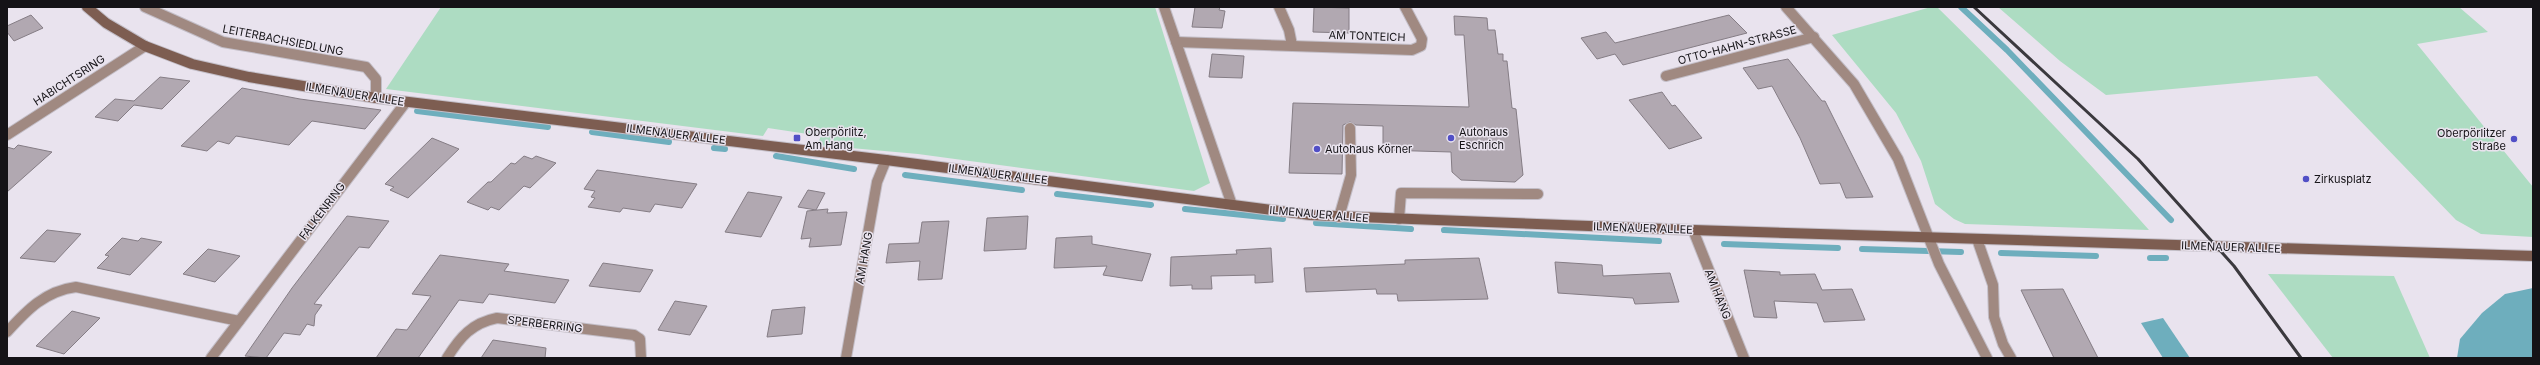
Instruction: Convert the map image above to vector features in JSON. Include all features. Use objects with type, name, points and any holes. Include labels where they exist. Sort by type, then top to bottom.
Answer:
[{"type":"street","name":"ILMENAUER ALLEE","points":[[87,7],[106,23],[145,46],[192,64],[249,77],[406,102],[1339,217],[1928,238],[2533,256]]},
{"type":"street","name":"LEITERBACHSIEDLUNG","points":[[145,7],[223,42],[366,67],[376,79],[376,98]]},
{"type":"street","points":[[1164,7],[1232,205]]},
{"type":"street","points":[[1279,7],[1289,30],[1292,45]]},
{"type":"street","name":"AM TONTEICH","points":[[1176,42],[1412,50],[1421,46],[1422,39],[1405,7]]},
{"type":"street","name":"OTTO-HAHN-STRASSE","points":[[1786,7],[1854,84],[1898,159],[1928,238]]},
{"type":"street","name":"OTTO-HAHN-STRASSE","points":[[1666,76],[1814,37]]},
{"type":"street","name":"HABICHTSRING","points":[[7,135],[145,46]]},
{"type":"street","name":"FALKENRING","points":[[211,358],[406,102]]},
{"type":"street","points":[[1339,217],[1351,175],[1350,128]]},
{"type":"street","name":"AM HANG","points":[[846,358],[877,182],[886,160]]},
{"type":"street","points":[[1399,219],[1401,193],[1538,194]]},
{"type":"street","name":"AM HANG","points":[[1693,230],[1744,358]]},
{"type":"street","points":[[1928,238],[1987,358]]},
{"type":"street","points":[[1977,239],[1993,285],[1994,316],[2003,344],[2011,358]]},
{"type":"street","points":[[7,332],[33,303],[66,287],[76,287],[239,321]]},
{"type":"street","name":"SPERBERRING","points":[[447,358],[463,333],[480,322],[497,318],[634,335],[640,339],[641,358]]},
{"type":"green space","points":[[441,7],[1155,7],[1210,183],[1194,191],[918,154],[817,145],[821,136],[768,128],[763,136],[386,89]]},
{"type":"green space","points":[[1931,7],[1937,7],[1992,61],[2072,145],[2149,230],[1965,224],[1954,219],[1935,204],[1921,161],[1896,113],[1832,35]]},
{"type":"green space","points":[[1998,7],[2459,7],[2488,32],[2417,44],[2533,187],[2533,237],[2481,234],[2456,220],[2317,76],[2106,95],[2060,61]]},
{"type":"green space","points":[[2268,274],[2394,276],[2430,358],[2333,358]]},
{"type":"water","points":[[2533,288],[2533,358],[2457,358],[2460,339],[2482,313],[2505,294]]},
{"type":"water","points":[[2163,318],[2190,358],[2163,358],[2141,323]]},
{"type":"building","points":[[1195,7],[1220,7],[1219,10],[1225,11],[1222,28],[1192,27]]},
{"type":"building","points":[[1314,7],[1349,8],[1349,33],[1313,32]]},
{"type":"building","points":[[31,15],[43,28],[14,41],[7,32],[7,26]]},
{"type":"building","points":[[1729,15],[1747,33],[1623,65],[1615,54],[1597,59],[1581,38],[1606,32],[1615,43]]},
{"type":"building","points":[[1454,16],[1487,18],[1488,30],[1495,30],[1498,54],[1503,54],[1503,61],[1507,61],[1512,108],[1516,109],[1523,175],[1515,182],[1461,180],[1452,172],[1451,152],[1383,150],[1383,126],[1356,125],[1350,122],[1343,125],[1342,174],[1289,173],[1293,103],[1469,107],[1464,35],[1455,35]]},
{"type":"building","points":[[1212,54],[1244,56],[1242,78],[1209,77]]},
{"type":"building","points":[[1788,59],[1822,101],[1825,101],[1873,197],[1846,198],[1840,183],[1820,184],[1800,138],[1772,86],[1758,89],[1743,68]]},
{"type":"building","points":[[160,77],[190,81],[162,109],[134,105],[118,121],[95,117],[115,99],[134,101]]},
{"type":"building","points":[[242,88],[300,99],[381,110],[365,129],[312,121],[289,145],[236,136],[229,144],[218,141],[207,151],[181,146]]},
{"type":"building","points":[[1662,92],[1672,106],[1675,105],[1702,138],[1669,149],[1629,100]]},
{"type":"building","points":[[432,138],[459,149],[408,198],[390,190],[394,187],[385,184]]},
{"type":"building","points":[[18,145],[52,152],[7,192],[7,147],[14,149]]},
{"type":"building","points":[[524,156],[532,159],[536,156],[556,163],[530,188],[524,186],[499,210],[491,207],[488,210],[467,202],[511,163],[515,164]]},
{"type":"building","points":[[597,170],[697,184],[682,208],[655,204],[650,212],[623,208],[620,212],[588,207],[595,198],[591,197],[595,191],[584,189]]},
{"type":"building","points":[[808,190],[825,193],[816,210],[798,207]]},
{"type":"building","points":[[748,192],[782,197],[761,237],[725,232]]},
{"type":"building","points":[[828,209],[827,213],[847,212],[841,245],[809,247],[811,238],[801,239],[807,211]]},
{"type":"building","points":[[347,216],[389,221],[369,248],[359,247],[314,304],[322,305],[315,315],[314,326],[307,324],[300,335],[284,333],[266,358],[245,356],[292,288]]},
{"type":"building","points":[[1028,216],[1026,249],[984,251],[987,218]]},
{"type":"building","points":[[949,221],[942,279],[918,280],[920,261],[886,263],[889,244],[919,243],[922,222]]},
{"type":"building","points":[[47,230],[81,234],[55,262],[20,258]]},
{"type":"building","points":[[1092,236],[1092,244],[1151,254],[1142,281],[1103,275],[1107,266],[1054,268],[1056,238]]},
{"type":"building","points":[[122,238],[138,241],[141,238],[162,242],[130,275],[97,268],[109,256],[105,255]]},
{"type":"building","points":[[1271,248],[1273,282],[1255,283],[1255,275],[1211,276],[1212,289],[1192,289],[1192,285],[1170,286],[1171,257],[1237,254],[1236,250]]},
{"type":"building","points":[[208,249],[240,256],[215,282],[183,274]]},
{"type":"building","points":[[440,255],[509,264],[504,271],[569,280],[555,303],[489,294],[483,303],[459,300],[418,358],[376,358],[396,329],[407,330],[431,296],[412,294]]},
{"type":"building","points":[[1479,258],[1488,299],[1398,301],[1397,294],[1377,294],[1376,289],[1306,292],[1304,268],[1405,264],[1405,260]]},
{"type":"building","points":[[1555,262],[1602,265],[1603,276],[1670,273],[1679,302],[1635,304],[1633,298],[1558,293]]},
{"type":"building","points":[[603,263],[653,270],[640,292],[589,286]]},
{"type":"building","points":[[1744,270],[1780,272],[1780,275],[1815,274],[1822,290],[1852,289],[1865,320],[1824,322],[1817,303],[1774,301],[1777,318],[1754,317]]},
{"type":"building","points":[[2063,289],[2098,358],[2054,358],[2021,290]]},
{"type":"building","points":[[675,301],[707,306],[690,335],[658,330]]},
{"type":"building","points":[[805,307],[802,334],[767,337],[772,310]]},
{"type":"building","points":[[72,311],[100,318],[64,354],[36,346]]},
{"type":"building","points":[[493,340],[546,348],[545,358],[481,358]]},
{"type":"waterway","points":[[1961,7],[2007,50],[2171,220]]},
{"type":"waterway","points":[[417,111],[548,127]]},
{"type":"waterway","points":[[592,132],[669,142]]},
{"type":"waterway","points":[[714,148],[725,149]]},
{"type":"waterway","points":[[776,156],[854,169]]},
{"type":"waterway","points":[[905,175],[1022,190]]},
{"type":"waterway","points":[[1057,194],[1151,205]]},
{"type":"waterway","points":[[1185,209],[1283,219]]},
{"type":"waterway","points":[[1316,223],[1411,229]]},
{"type":"waterway","points":[[1444,230],[1659,241]]},
{"type":"waterway","points":[[1724,244],[1838,248]]},
{"type":"waterway","points":[[1862,249],[1961,252]]},
{"type":"waterway","points":[[2001,253],[2096,256]]},
{"type":"waterway","points":[[2150,258],[2166,258]]},
{"type":"railway","points":[[1974,7],[2138,159],[2234,266],[2301,358]]},
{"type":"place","name":"Oberpörlitz, Am Hang","points":[[797,138]]},
{"type":"place","name":"Autohaus Eschrich","points":[[1451,138]]},
{"type":"place","name":"Oberpörlitzer Straße","points":[[2514,139]]},
{"type":"place","name":"Autohaus Körner","points":[[1317,149]]},
{"type":"place","name":"Zirkusplatz","points":[[2306,179]]}]
